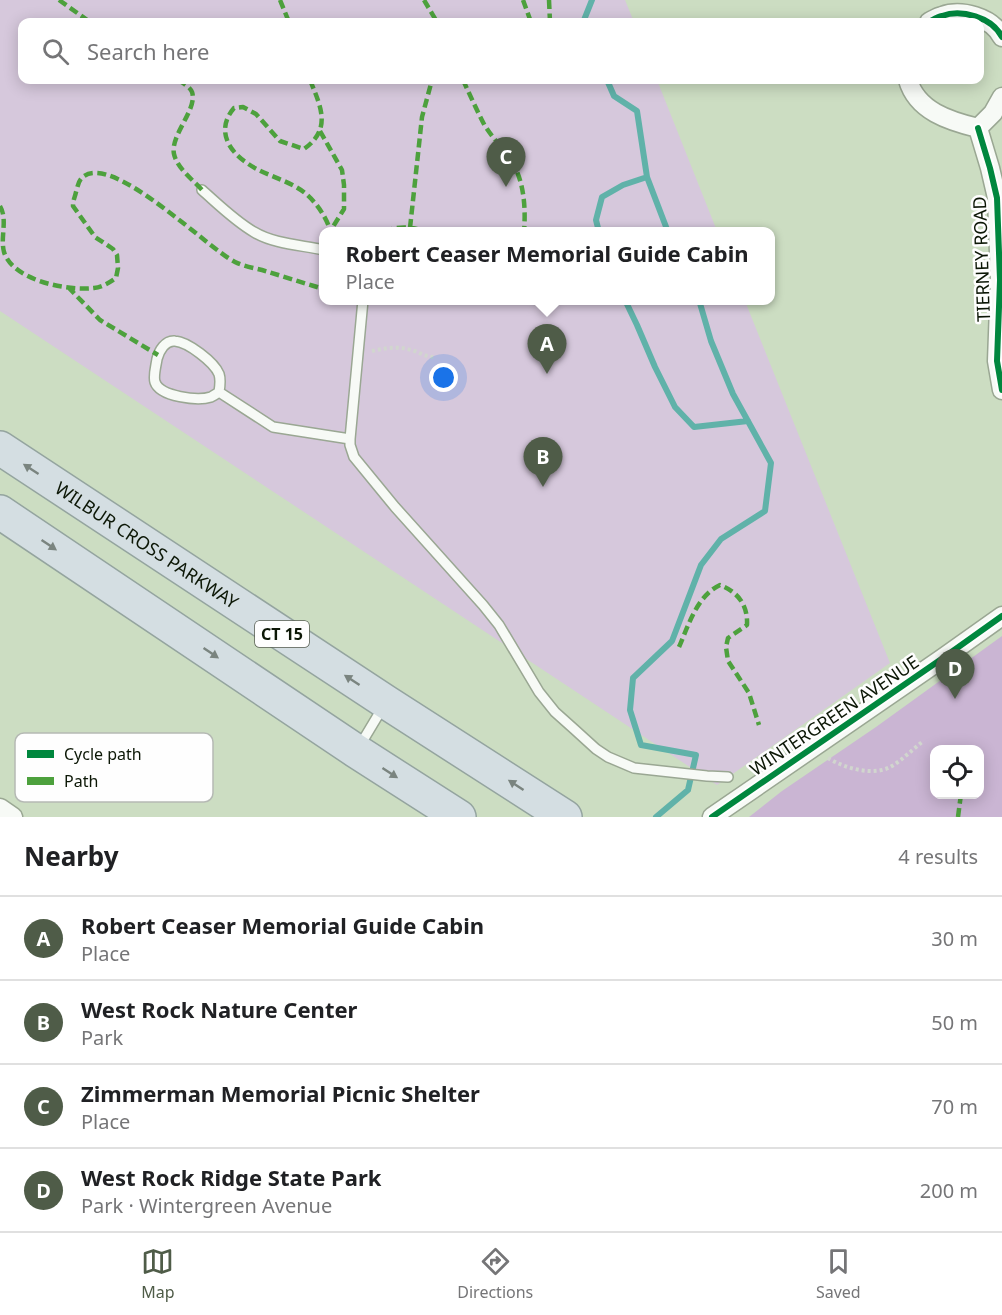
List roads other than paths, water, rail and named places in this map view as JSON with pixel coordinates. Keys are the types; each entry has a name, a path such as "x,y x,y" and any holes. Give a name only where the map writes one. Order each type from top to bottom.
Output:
{"highway":[{"name":"WILBUR CROSS PARKWAY","path":"0,448 565,817"},
{"path":"0,512 356,751 459,817"}],"street":[{"path":"937,18 943,15 965,13 978,18"},
{"path":"984,21 1000,32 1002,37"},
{"path":"909,84 925,106 942,117 978,129 993,113 1002,98"},
{"name":"TIERNEY ROAD","path":"978,129 997,198 1000,280 997,361 1002,390"},
{"name":"WINTERGREEN AVENUE","path":"712,817 1002,616"},
{"path":"0,808 14,817"}],"lane":[{"path":"202,190 255,233 276,241 319,249"},
{"path":"363,305 350,439 354,457 394,507 499,625 539,692 555,712 596,749 634,768 728,777"},
{"path":"174,341 183,343 205,357 219,374 219,392 212,397 191,398 178,396 159,388 155,381 155,369 158,355 164,346 174,341"},
{"path":"219,392 273,427 350,439"},
{"path":"356,751 386,702"}],"waterway":[{"path":"585,18 592,0"},
{"path":"609,84 614,96 637,111 647,177 666,227"},
{"path":"598,227 596,220 602,197 623,185 647,177"},
{"path":"627,305 675,407 694,427 748,421"},
{"path":"656,817 688,790 696,755 641,745 630,710 633,678 672,641 701,565 721,539 765,511 771,463 733,394 711,341 700,305"}],"place":[{"name":"Zimmerman Memorial Picnic Shelter","path":"506,187"},
{"name":"Robert Ceaser Memorial Guide Cabin","path":"547,374"},
{"name":"West Rock Nature Center","path":"543,487"},
{"name":"West Rock Ridge State Park","path":"955,699"}]}
